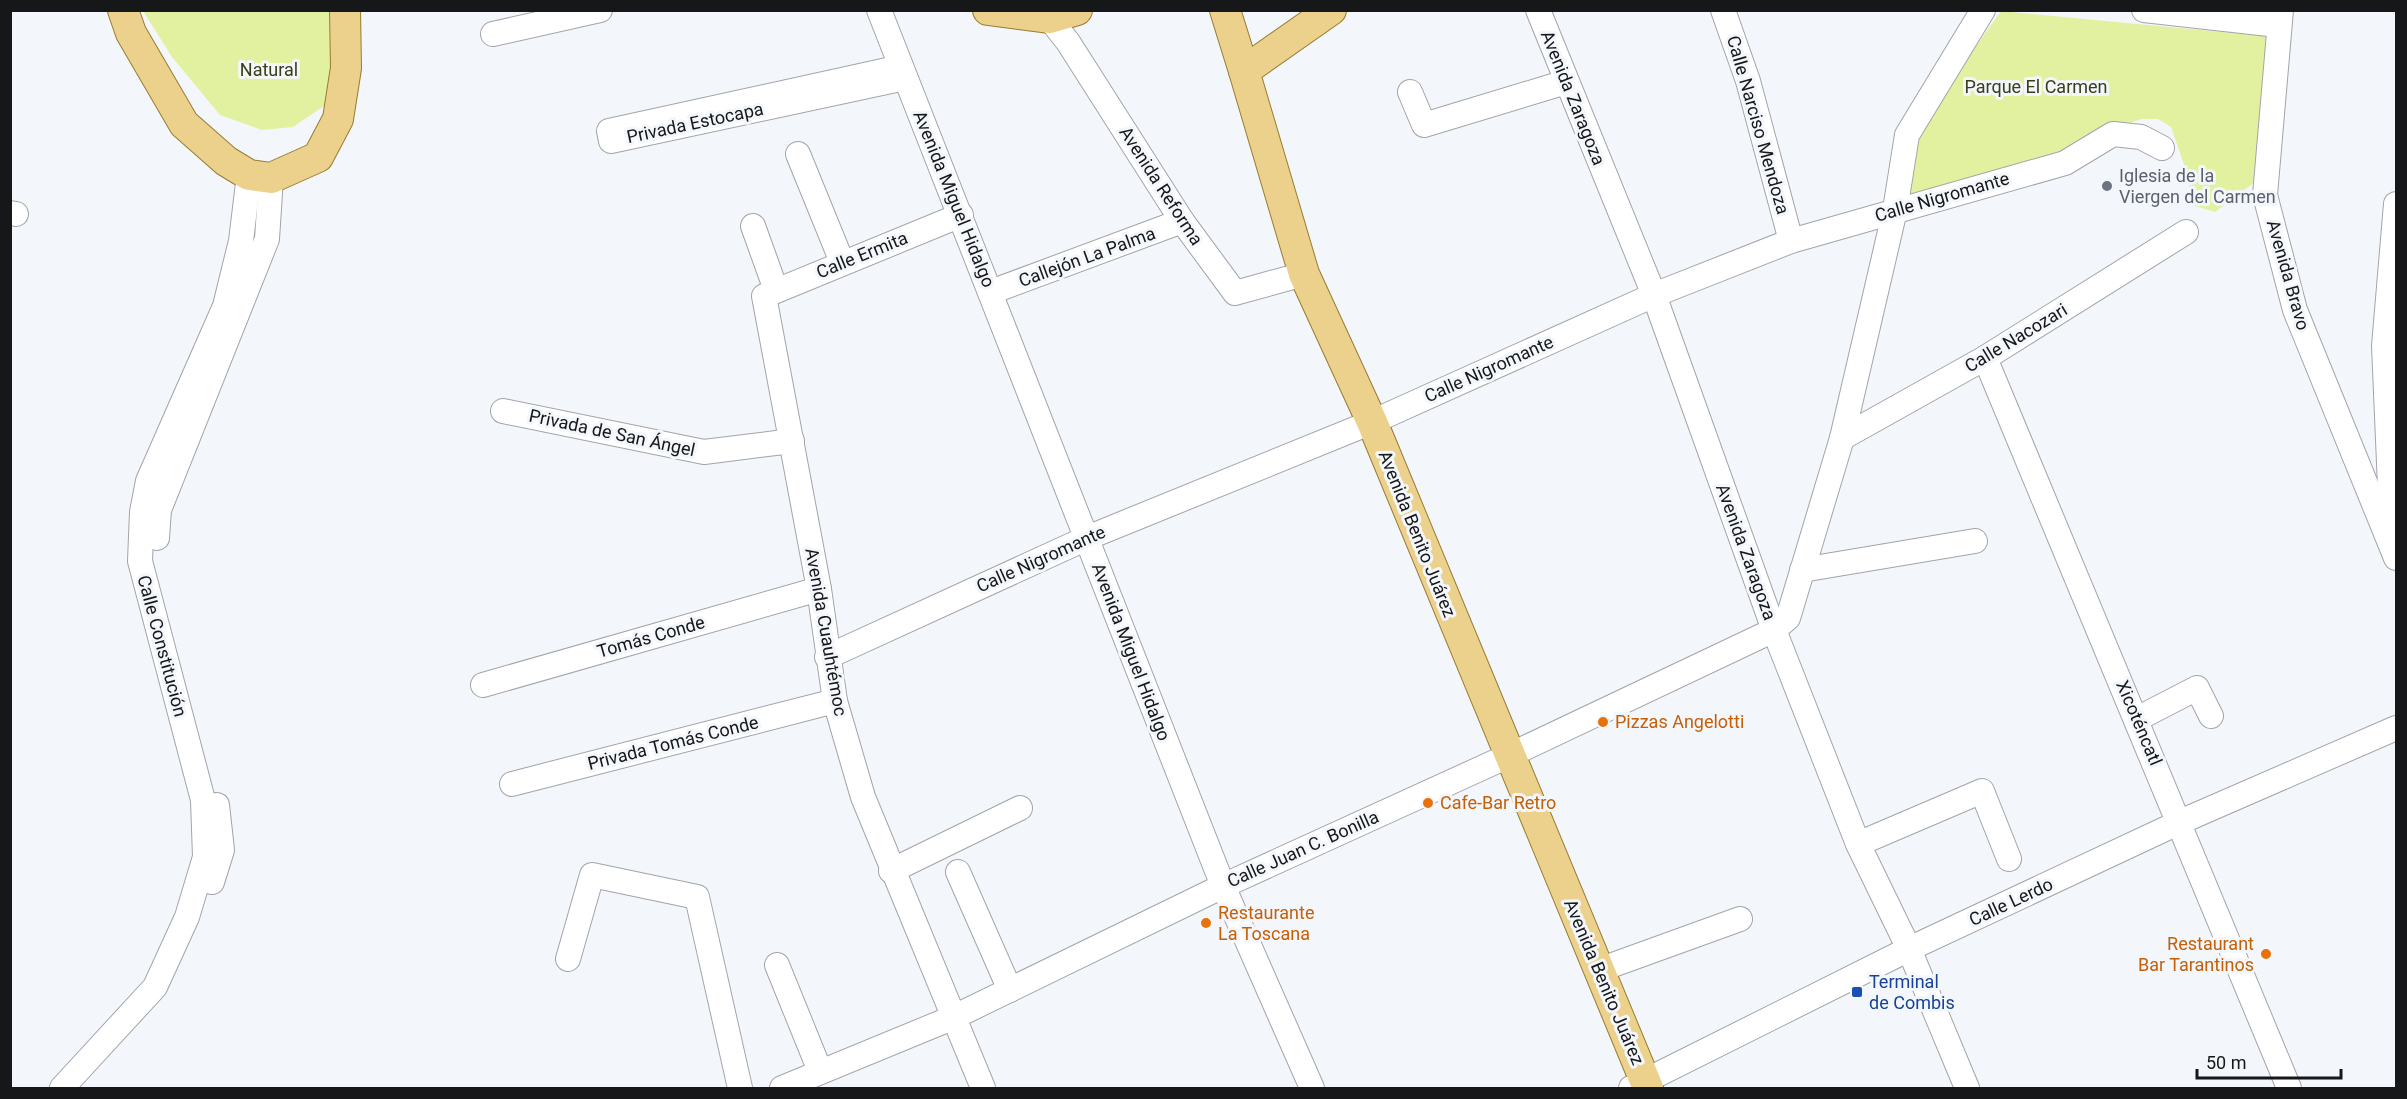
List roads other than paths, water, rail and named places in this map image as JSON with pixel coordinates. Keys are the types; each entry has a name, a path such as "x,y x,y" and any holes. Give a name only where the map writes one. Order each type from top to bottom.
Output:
{"main road":[{"path":"123,10 131,33 184,124 226,161 260,177 318,157 338,118 346,68 345,10"},
{"name":"Avenida Reforma","path":"988,10 1045,14"},
{"name":"Avenida Benito Juárez","path":"1225,10 1304,274 1372,422 1508,756 1599,970 1642,1086"},
{"path":"1244,70 1331,10"}],"street":[{"path":"493,34 600,10"},
{"name":"Avenida Miguel Hidalgo","path":"879,10 1223,885 1312,1089"},
{"name":"Avenida Zaragoza","path":"1538,10 1654,295 1781,624 1858,844 1909,949 1967,1089"},
{"name":"Calle Narciso Mendoza","path":"1723,10 1748,81 1791,241"},
{"path":"1781,624 1802,570 1842,438 1895,210 1907,135 1983,10"},
{"path":"2144,10 2279,18"},
{"name":"Avenida Reforma","path":"1045,14 1068,42 1182,221 1235,294 1304,274"},
{"name":"Avenida Bravo","path":"2279,18 2265,195 2295,310 2395,554"},
{"name":"Privada Estocapa","path":"903,73 611,141 609,131 903,73"},
{"path":"1410,92 1424,125 1566,82"},
{"name":"Calle Nigromante","path":"827,657 1087,538 1372,422 1654,295 1791,241 2065,163 2113,134 2141,137 2163,148"},
{"path":"798,154 842,262"},
{"name":"Calle Constitución","path":"62,1089 155,987 187,916 205,857 203,800 140,561 142,512 148,481 225,306 260,177"},
{"name":"Calle Constitución","path":"80,1089 170,983 200,920 222,850 216,793 154,576 159,510 267,239 260,177"},
{"path":"2395,554 2390,342 2397,204"},
{"name":"Calle Ermita","path":"770,293 961,215"},
{"name":"Callejón La Palma","path":"991,292 1182,221"},
{"name":"Avenida Cuauhtémoc","path":"753,226 770,293 792,441 819,589 835,701 862,797 983,1089"},
{"name":"Calle Nacozari","path":"1842,438 1985,358 2186,232"},
{"name":"Xicoténcatl","path":"1985,358 2180,822 2289,1089"},
{"name":"Privada de San Ángel","path":"503,411 704,452 792,441"},
{"path":"1802,570 1976,541"},
{"name":"Tomás Conde","path":"483,686 819,589"},
{"name":"Calle Juan C. Bonilla","path":"782,1089 820,1071 952,1018 1223,885 1508,756 1781,624"},
{"path":"2137,719 2198,688 2211,716"},
{"name":"Privada Tomás Conde","path":"512,784 835,701"},
{"name":"Calle Lerdo","path":"1642,1086 1909,949 2180,822 2397,728"},
{"path":"1858,844 1982,791 2009,859"},
{"path":"891,871 1020,808"},
{"path":"958,872 1010,990"},
{"path":"568,959 591,875 697,897 741,1089"},
{"path":"1599,970 1740,919"},
{"path":"777,965 820,1071"}],"place":[{"name":"Iglesia de la Viergen del Carmen","path":"2107,186"},
{"name":"Pizzas Angelotti","path":"1603,722"},
{"name":"Cafe-Bar Retro","path":"1428,803"},
{"name":"Restaurante La Toscana","path":"1206,923"},
{"name":"Restaurant Bar Tarantinos","path":"2266,954"},
{"name":"Terminal de Combis","path":"1857,992"}],"park label":[{"name":"Natural","path":"269,70"},
{"name":"Parque El Carmen","path":"2036,87"}]}
